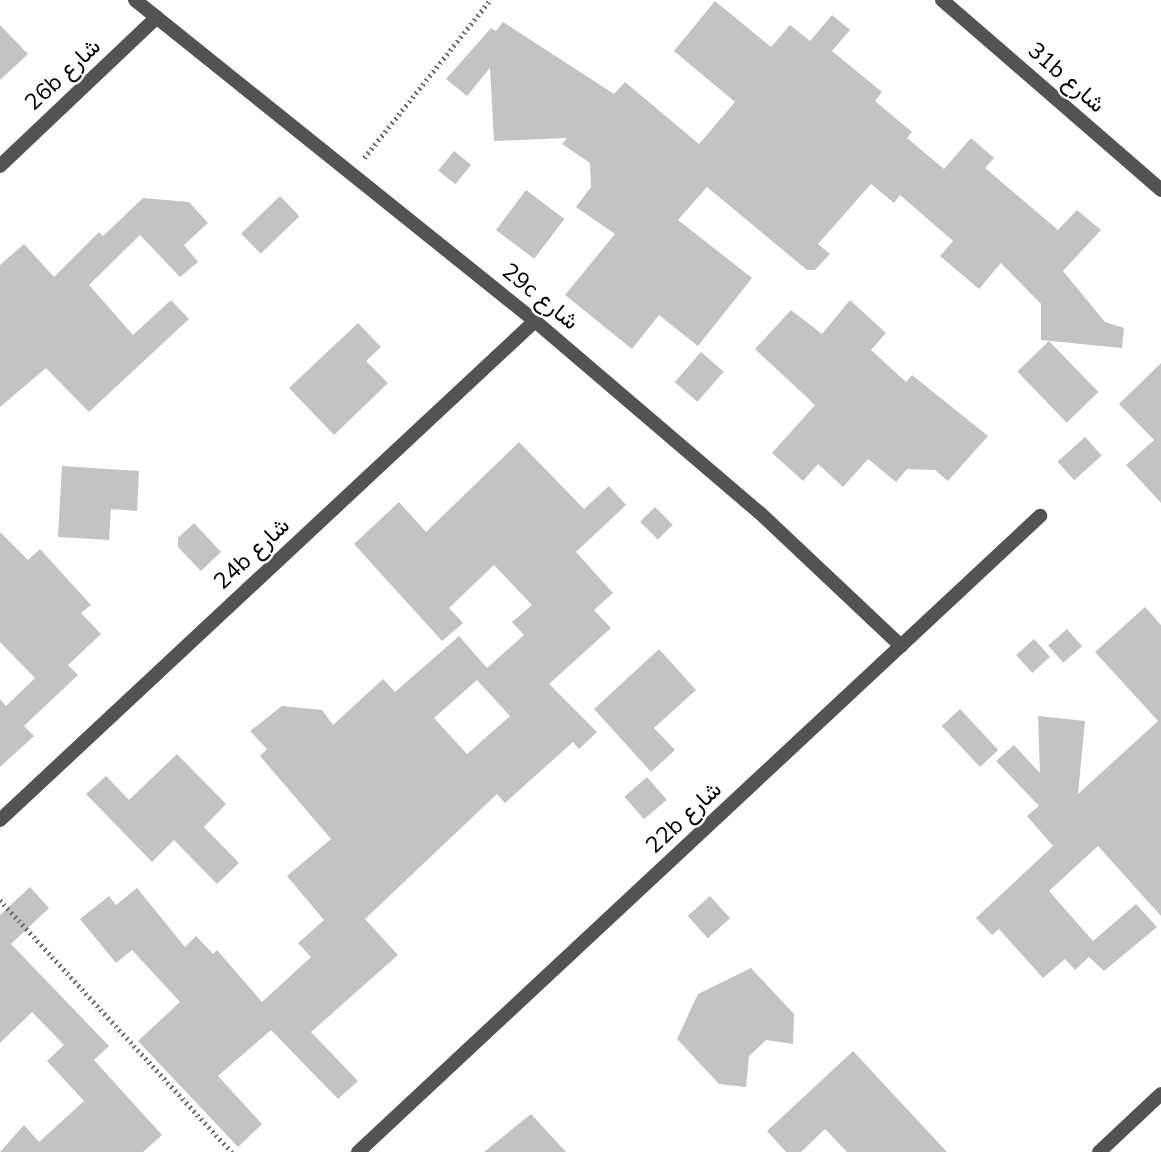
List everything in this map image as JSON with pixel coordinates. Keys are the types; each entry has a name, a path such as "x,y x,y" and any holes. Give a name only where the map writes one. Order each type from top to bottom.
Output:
{"street":[{"name":"29c شارع","path":"135,0 535,321 760,513 901,646"},
{"name":"31b شارع","path":"942,0 1161,190"},
{"name":"26b شارع","path":"0,166 157,18"},
{"name":"24b شارع","path":"0,820 535,321"},
{"name":"22b شارع","path":"358,1152 1040,516"},
{"path":"1099,1152 1161,1094"}],"path":[{"path":"352,174 490,0"},
{"path":"0,900 232,1152"}],"building":[{"path":"715,1 771,47 790,25 810,41 832,15 850,30 832,51 882,92 875,101 912,132 907,138 944,169 971,138 994,158 985,168 1058,230 1077,210 1101,230 1063,271 1105,322 1124,328 1122,348 1041,340 1041,304 1001,263 979,289 940,256 953,241 900,195 894,203 871,184 818,244 830,254 815,270 807,270 707,187 678,220 752,278 698,346 659,315 632,349 565,295 615,234 576,207 591,187 590,163 562,144 567,138 494,141 490,68 467,96 446,79 491,28 496,31 503,22 614,94 625,82 699,144 735,102 674,51"},
{"path":"0,25 28,54 0,80"},
{"path":"454,151 471,165 455,184 438,170"},
{"path":"526,190 564,219 534,259 496,230"},
{"path":"280,196 299,216 261,254 241,234"},
{"path":"143,198 189,202 208,223 184,245 198,262 180,277 140,235 89,285 133,335 171,300 189,319 89,412 46,368 0,407 0,265 24,244 54,277 99,232 103,236"},
{"path":"850,300 886,333 871,350 906,382 912,375 988,436 948,481 935,470 907,469 896,482 868,459 843,487 818,464 803,481 772,453 815,405 755,349 791,310 822,334"},
{"path":"358,323 381,347 366,361 388,383 334,435 289,388"},
{"path":"1049,341 1098,392 1067,423 1017,372"},
{"path":"701,352 724,372 697,402 675,382"},
{"path":"1161,363 1161,503 1126,465 1154,440 1119,404"},
{"path":"1085,437 1102,456 1074,480 1058,462"},
{"path":"519,442 584,509 609,486 626,505 576,552 613,593 594,610 611,628 549,684 597,732 579,749 573,742 505,803 497,794 365,919 398,955 311,1032 358,1081 338,1099 271,1030 218,1076 262,1124 238,1147 138,1041 180,1002 132,950 116,963 80,919 109,896 116,905 137,888 185,947 196,936 213,954 217,950 262,1002 311,957 298,943 324,920 287,876 331,839 260,756 267,749 250,731 282,706 322,710 333,725 383,679 395,692 459,636 487,668 524,635 512,622 532,605 494,565 449,608 463,623 442,641 354,544 399,502 426,532","holes":["477,680 510,716 467,754 434,718"]},
{"path":"62,466 139,471 137,511 111,509 109,540 58,537"},
{"path":"655,507 673,525 658,540 640,522"},
{"path":"194,523 221,552 201,571 178,547 178,538"},
{"path":"0,532 28,560 40,549 91,605 81,613 101,634 68,665 78,675 24,726 34,736 0,767 0,699 6,706 35,678 0,642"},
{"path":"1145,607 1161,625 1161,916 1098,846 1049,891 1093,941 1136,904 1157,927 1104,971 1089,957 1075,970 1065,959 1043,978 999,929 992,935 976,918 1053,846 1027,816 1039,806 996,761 1014,745 1040,773 1038,716 1085,721 1078,794 1158,721 1095,652"},
{"path":"1067,629 1082,646 1063,663 1048,645"},
{"path":"1034,639 1050,657 1032,673 1016,655"},
{"path":"659,649 696,690 654,728 675,750 651,772 594,709"},
{"path":"960,709 998,750 980,767 942,726"},
{"path":"177,754 226,804 204,827 239,863 217,884 174,840 152,862 86,794 106,776 129,800"},
{"path":"647,777 667,800 644,819 624,797"},
{"path":"30,887 49,908 11,944 109,1046 94,1060 162,1135 143,1152 0,1152 24,1125 39,1142 84,1101 47,1061 64,1045 32,1012 0,1043 0,915"},
{"path":"710,896 730,918 708,938 688,916"},
{"path":"751,968 794,1014 793,1044 766,1040 749,1056 746,1087 719,1084 677,1039 698,994"},
{"path":"853,1051 947,1152 847,1152 825,1129 801,1152 786,1152 767,1131"},
{"path":"531,1114 566,1152 484,1152"}]}
